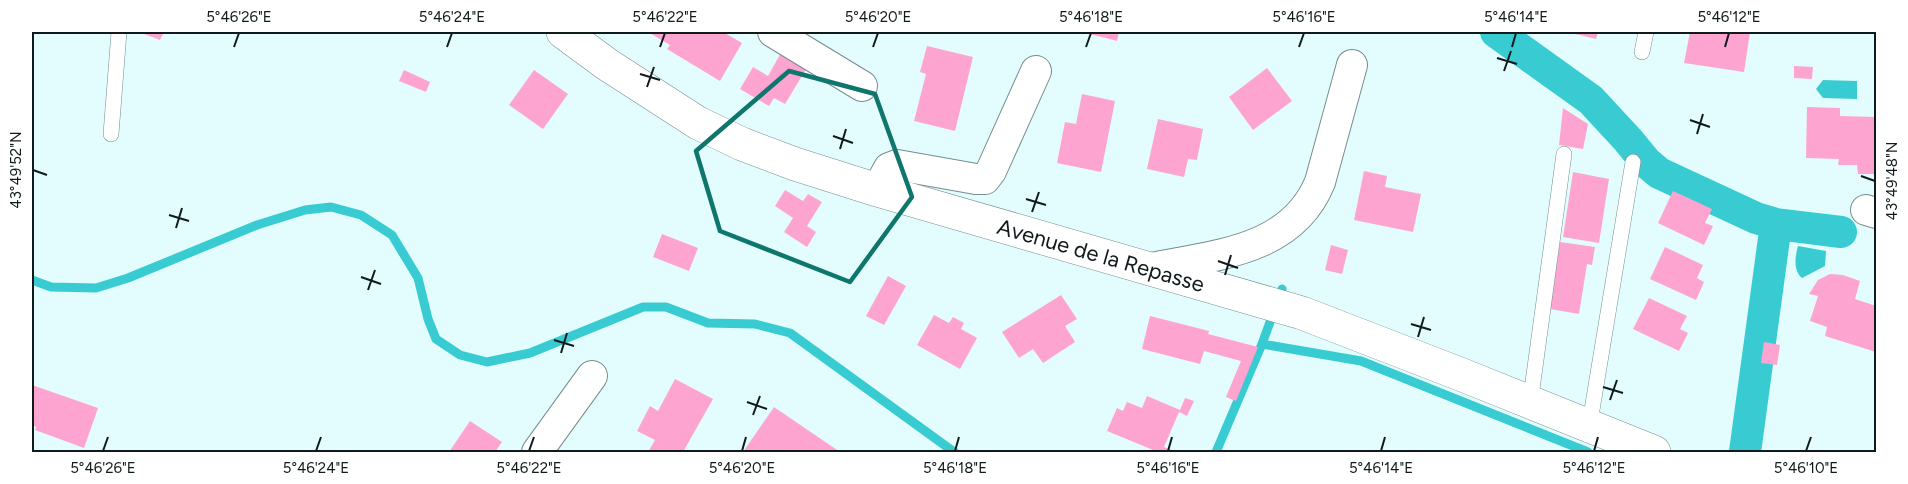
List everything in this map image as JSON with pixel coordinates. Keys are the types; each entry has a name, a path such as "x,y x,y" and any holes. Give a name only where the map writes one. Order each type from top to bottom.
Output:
{"street":[{"name":"Avenue de la Repasse","path":"563,32 608,66 718,134 795,164 877,190 1302,313 1654,453"},
{"path":"773,32 862,86"},
{"path":"1151,268 1210,256 1266,240 1282,231 1303,212 1311,203 1320,182 1352,65"},
{"path":"877,190 889,168 897,165 976,179 985,178 991,171 1036,71"},
{"path":"537,453 592,376"}],"lane":[{"path":"111,134 119,32"},
{"path":"1642,52 1646,32"},
{"path":"1530,404 1564,154"},
{"path":"1589,428 1633,162"}],"highlighted area":[{"path":"789,71 875,94 912,197 850,282 720,231 696,151"}],"water":[{"path":"1823,80 1857,81 1857,99 1823,98 1816,89"},
{"path":"1798,246 1826,251 1825,266 1802,278 1796,267"}],"building":[{"path":"139,32 164,32 160,40"},
{"path":"648,32 723,32 742,43 720,81 667,49 670,45"},
{"path":"1082,32 1119,32 1117,41"},
{"path":"1567,32 1598,32 1596,39"},
{"path":"1690,32 1750,32 1744,72 1684,63"},
{"path":"927,46 973,57 955,131 914,121 926,74 920,72"},
{"path":"782,51 808,66 785,104 774,98 769,106 740,89 753,67 768,76"},
{"path":"1794,66 1813,67 1812,79 1794,78"},
{"path":"1267,68 1292,101 1253,130 1229,97"},
{"path":"404,70 430,82 426,92 399,81"},
{"path":"534,70 568,94 543,129 509,105"},
{"path":"1082,94 1115,101 1101,172 1057,163 1065,122 1076,124"},
{"path":"1807,107 1840,108 1840,116 1876,117 1876,174 1858,174 1857,165 1838,165 1839,159 1806,158"},
{"path":"1563,108 1588,124 1583,149 1559,145"},
{"path":"1158,119 1203,129 1197,160 1188,159 1184,177 1147,169"},
{"path":"1364,171 1387,176 1385,187 1421,194 1413,232 1354,220"},
{"path":"1573,172 1609,179 1599,243 1563,237"},
{"path":"785,190 803,201 808,194 822,202 807,226 816,232 807,247 784,232 793,218 775,206"},
{"path":"1673,191 1712,209 1705,223 1713,226 1704,245 1658,223"},
{"path":"662,234 698,248 689,271 653,257"},
{"path":"1560,242 1595,247 1592,265 1587,264 1579,314 1550,309"},
{"path":"1331,245 1348,250 1342,274 1325,270"},
{"path":"1665,247 1703,265 1697,278 1704,282 1696,300 1650,279"},
{"path":"1830,274 1843,275 1860,281 1855,299 1876,306 1876,352 1825,336 1827,327 1810,321 1818,296 1809,294 1818,280"},
{"path":"888,276 906,286 884,325 866,316"},
{"path":"1061,295 1077,319 1065,326 1075,342 1043,363 1033,349 1019,358 1002,332"},
{"path":"1649,298 1687,316 1680,329 1688,333 1679,351 1633,329"},
{"path":"934,315 949,323 953,317 964,323 961,329 977,338 960,369 917,345"},
{"path":"1150,316 1209,331 1208,334 1258,347 1236,401 1226,397 1241,361 1204,351 1200,364 1142,349"},
{"path":"1764,342 1780,345 1777,365 1761,363"},
{"path":"675,379 713,399 683,452 648,452 655,440 637,431 650,406 658,411"},
{"path":"32,385 98,408 84,448 35,430 36,427 32,425"},
{"path":"1147,396 1180,410 1185,398 1194,401 1187,416 1179,412 1164,447 1172,450 1171,452 1158,452 1107,431 1117,408 1123,411 1127,402 1142,408"},
{"path":"774,407 840,452 743,452"},
{"path":"470,421 502,442 495,452 449,452"}],"waterway":[{"path":"1496,32 1591,100 1646,162 1659,173 1756,218 1776,224 1745,452"},
{"path":"32,280 51,287 96,288 128,278 257,225 305,210 331,207 361,215 392,235 418,278 428,319 436,339 460,355 487,362 530,353 643,307 666,307 708,323 755,324 790,333 954,452"},
{"path":"1776,224 1841,232"},
{"path":"1216,452 1262,344 1282,289"},
{"path":"1262,344 1361,361 1588,452"}]}
